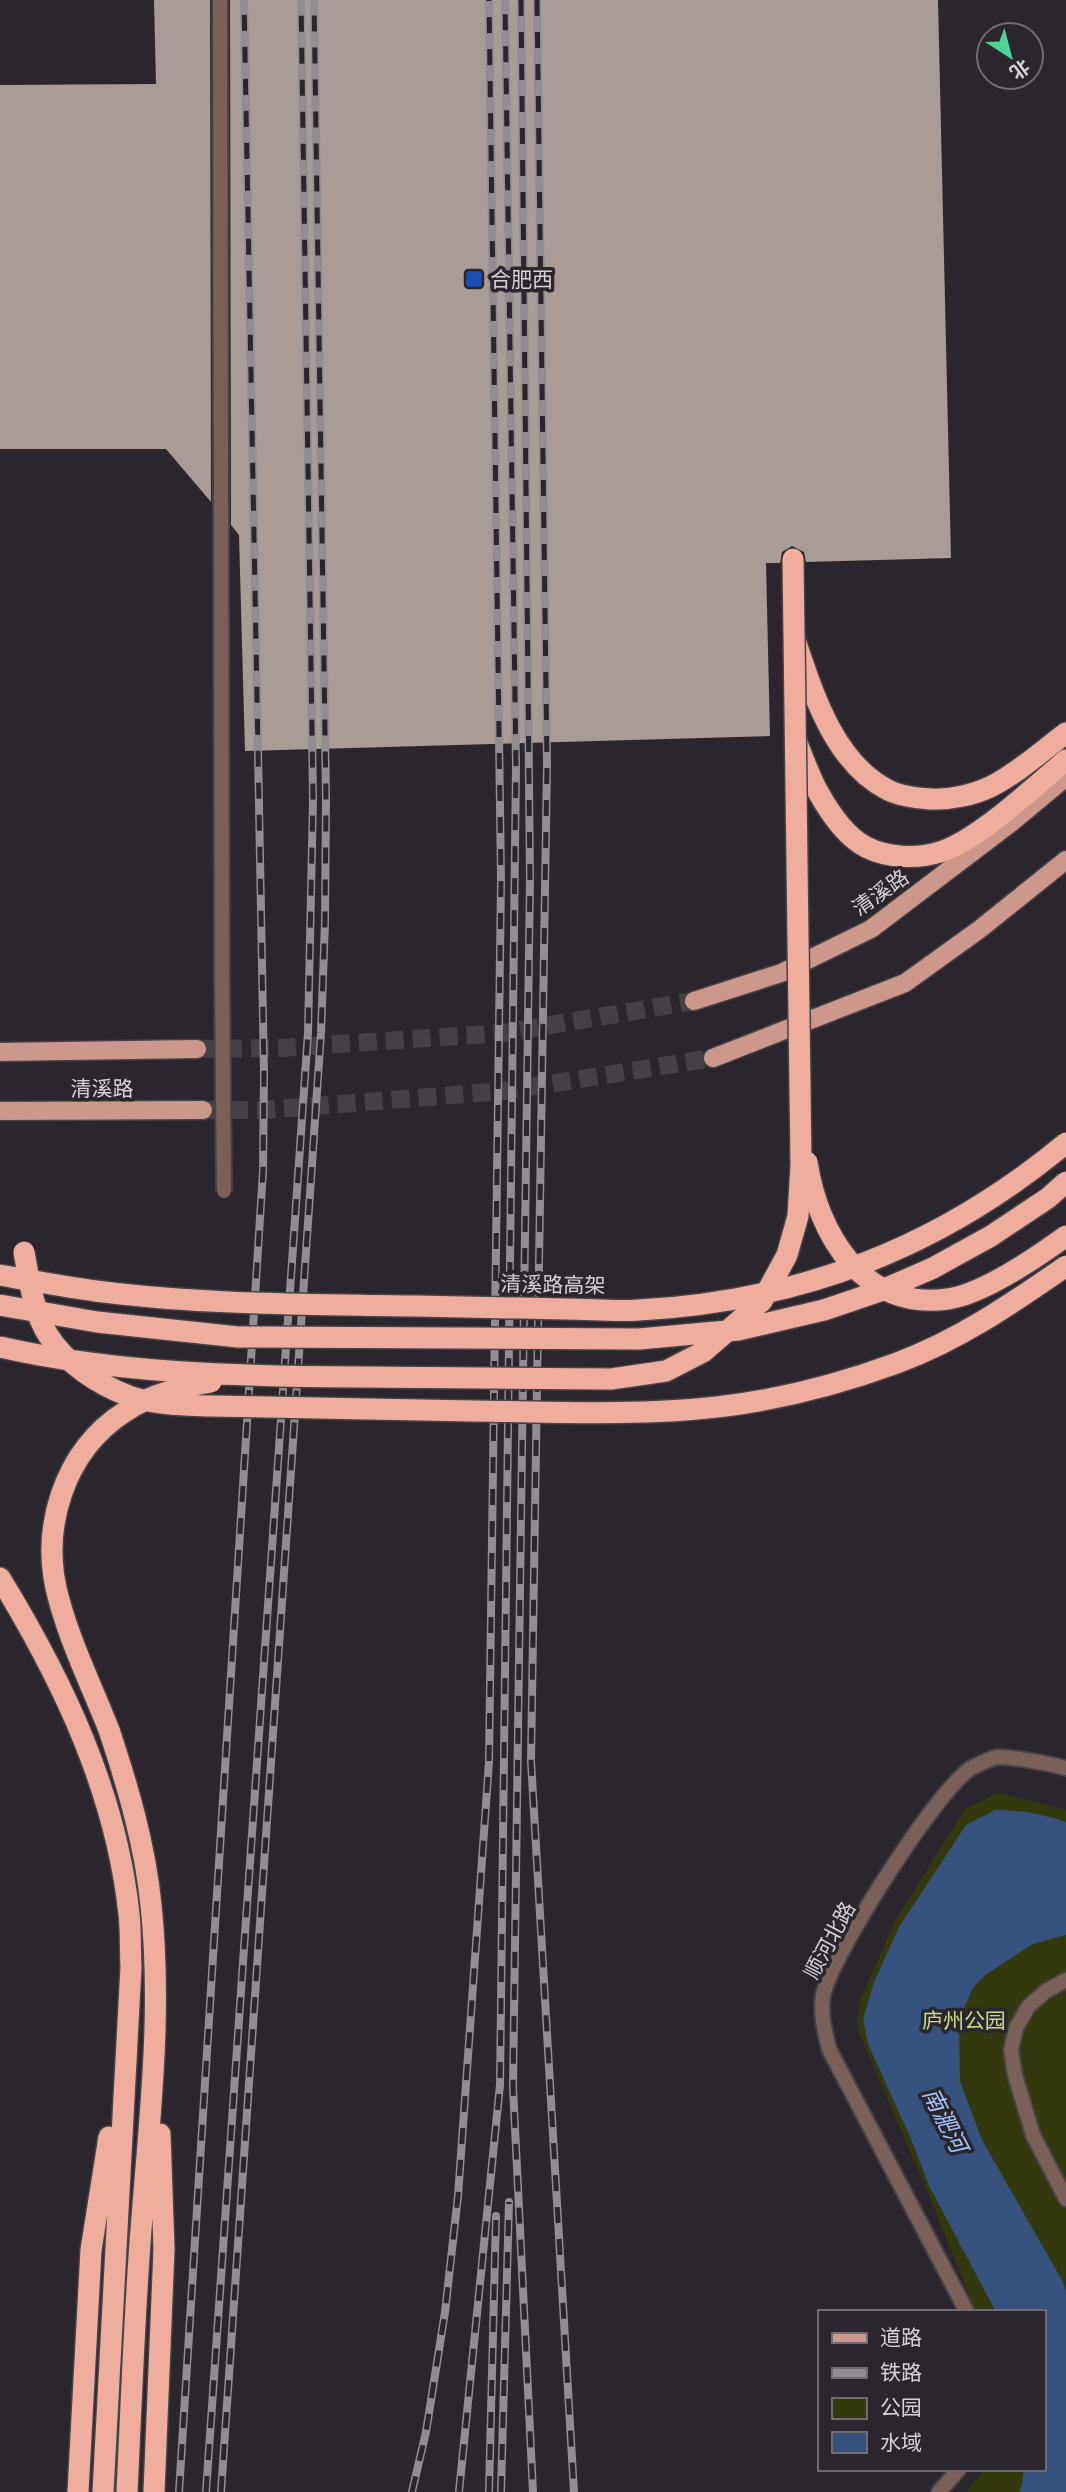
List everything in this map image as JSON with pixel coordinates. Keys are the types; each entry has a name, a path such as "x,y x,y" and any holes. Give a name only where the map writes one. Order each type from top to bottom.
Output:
{"highway":[{"path":"0,1347 50,1358 123,1368 240,1376 611,1379 666,1371 703,1352 762,1301 787,1255 797,1216 800,1165 793,559 794,635 800,1110 810,1178 828,1232 843,1256 864,1277 886,1291 916,1300 949,1299 982,1288 1066,1236"},
{"path":"794,635 810,685 839,742 868,777 889,791 912,797 938,799 965,795 990,787 1015,773 1066,733"},
{"path":"795,739 817,791 844,828 866,847 890,855 918,857 941,852 969,838 1066,760"},
{"name":"清溪路高架","path":"0,1275 104,1292 238,1303 637,1310 728,1301 813,1281 922,1240 996,1196 1066,1143"},
{"path":"0,1305 97,1322 238,1337 639,1339 738,1330 824,1310 880,1291 933,1268 991,1236 1048,1198 1066,1182"},
{"path":"24,1252 32,1297 47,1334 69,1361 99,1381 129,1396 168,1404 210,1406 594,1413 717,1407 848,1379 899,1362 950,1339 1004,1310 1066,1266"},
{"path":"154,2492 164,2249 151,1903 131,1797 109,1730 58,1599 51,1540 57,1507 67,1478 80,1455 98,1433 125,1411 154,1396 240,1376"},
{"path":"0,1578 48,1660 87,1745 107,1805 129,1913 131,1967 103,2492"},
{"path":"127,2492 140,2248 156,2034"},
{"path":"78,2492 91,2250 126,2038"}],"main road":[{"name":"清溪路","path":"694,1001 781,973 871,929 1012,822 1066,777"},
{"path":"713,1058 905,984 980,929 1066,860"},
{"name":"清溪路","path":"0,1052 197,1049"},
{"name":"清溪路","path":"0,1111 203,1110"}],"street":[{"path":"220,0 224,1191"},
{"name":"顺河北路","path":"966,2310 829,2049 823,1996 837,1960 913,1835 970,1768 996,1757 1066,1768"},
{"path":"1066,1980 1046,1991 1028,2007 1016,2028 1011,2050 1015,2075 1033,2135 1066,2199"},
{"path":"939,2492 956,2471"}],"green space":[{"name":"庐州公园","path":"998,1793 1066,1810 1066,2492 966,2492 983,2471 1045,2471 1045,2310 975,2310 857,2028 860,2001 895,1921 965,1809"}],"water":[{"name":"庐州公园","path":"995,1810 1031,1813 1066,1822 1066,1935 1033,1944 985,1975 973,1988 959,2019 960,2081 982,2140 1063,2282 1066,2292 1066,2492 1019,2492 1024,2471 1045,2471 1045,2310 995,2310 929,2186 868,2044 863,2019 874,1982 899,1927 966,1825"}],"building":[{"path":"154,0 210,0 211,502 166,449 0,449 0,85 156,84"},
{"path":"230,0 938,0 951,558 806,562 804,552 792,546 782,552 780,563 766,563 770,736 245,751 239,535 231,525"}],"tunnel":[{"path":"197,1049 281,1048 503,1033 694,1001"},
{"path":"203,1110 264,1110 504,1091 713,1058"}],"railway":[{"path":"179,2492 263,1171 264,1073 244,0"},
{"path":"206,2492 308,1033 313,799 301,0"},
{"path":"221,2492 321,1033 326,799 314,0"},
{"path":"412,2492 426,2432 445,2312 458,2196 489,1762 501,881 489,0"},
{"path":"459,2492 500,2085 516,767 505,0"},
{"path":"521,0 530,880 513,2087 533,2492"},
{"path":"537,0 547,765 531,1761 574,2492"},
{"path":"501,2492 509,2202"},
{"path":"489,2492 496,2216"}],"place":[{"name":"合肥西","path":"474,279"}],"water label":[{"name":"南淝河","path":"945,2120"}]}
